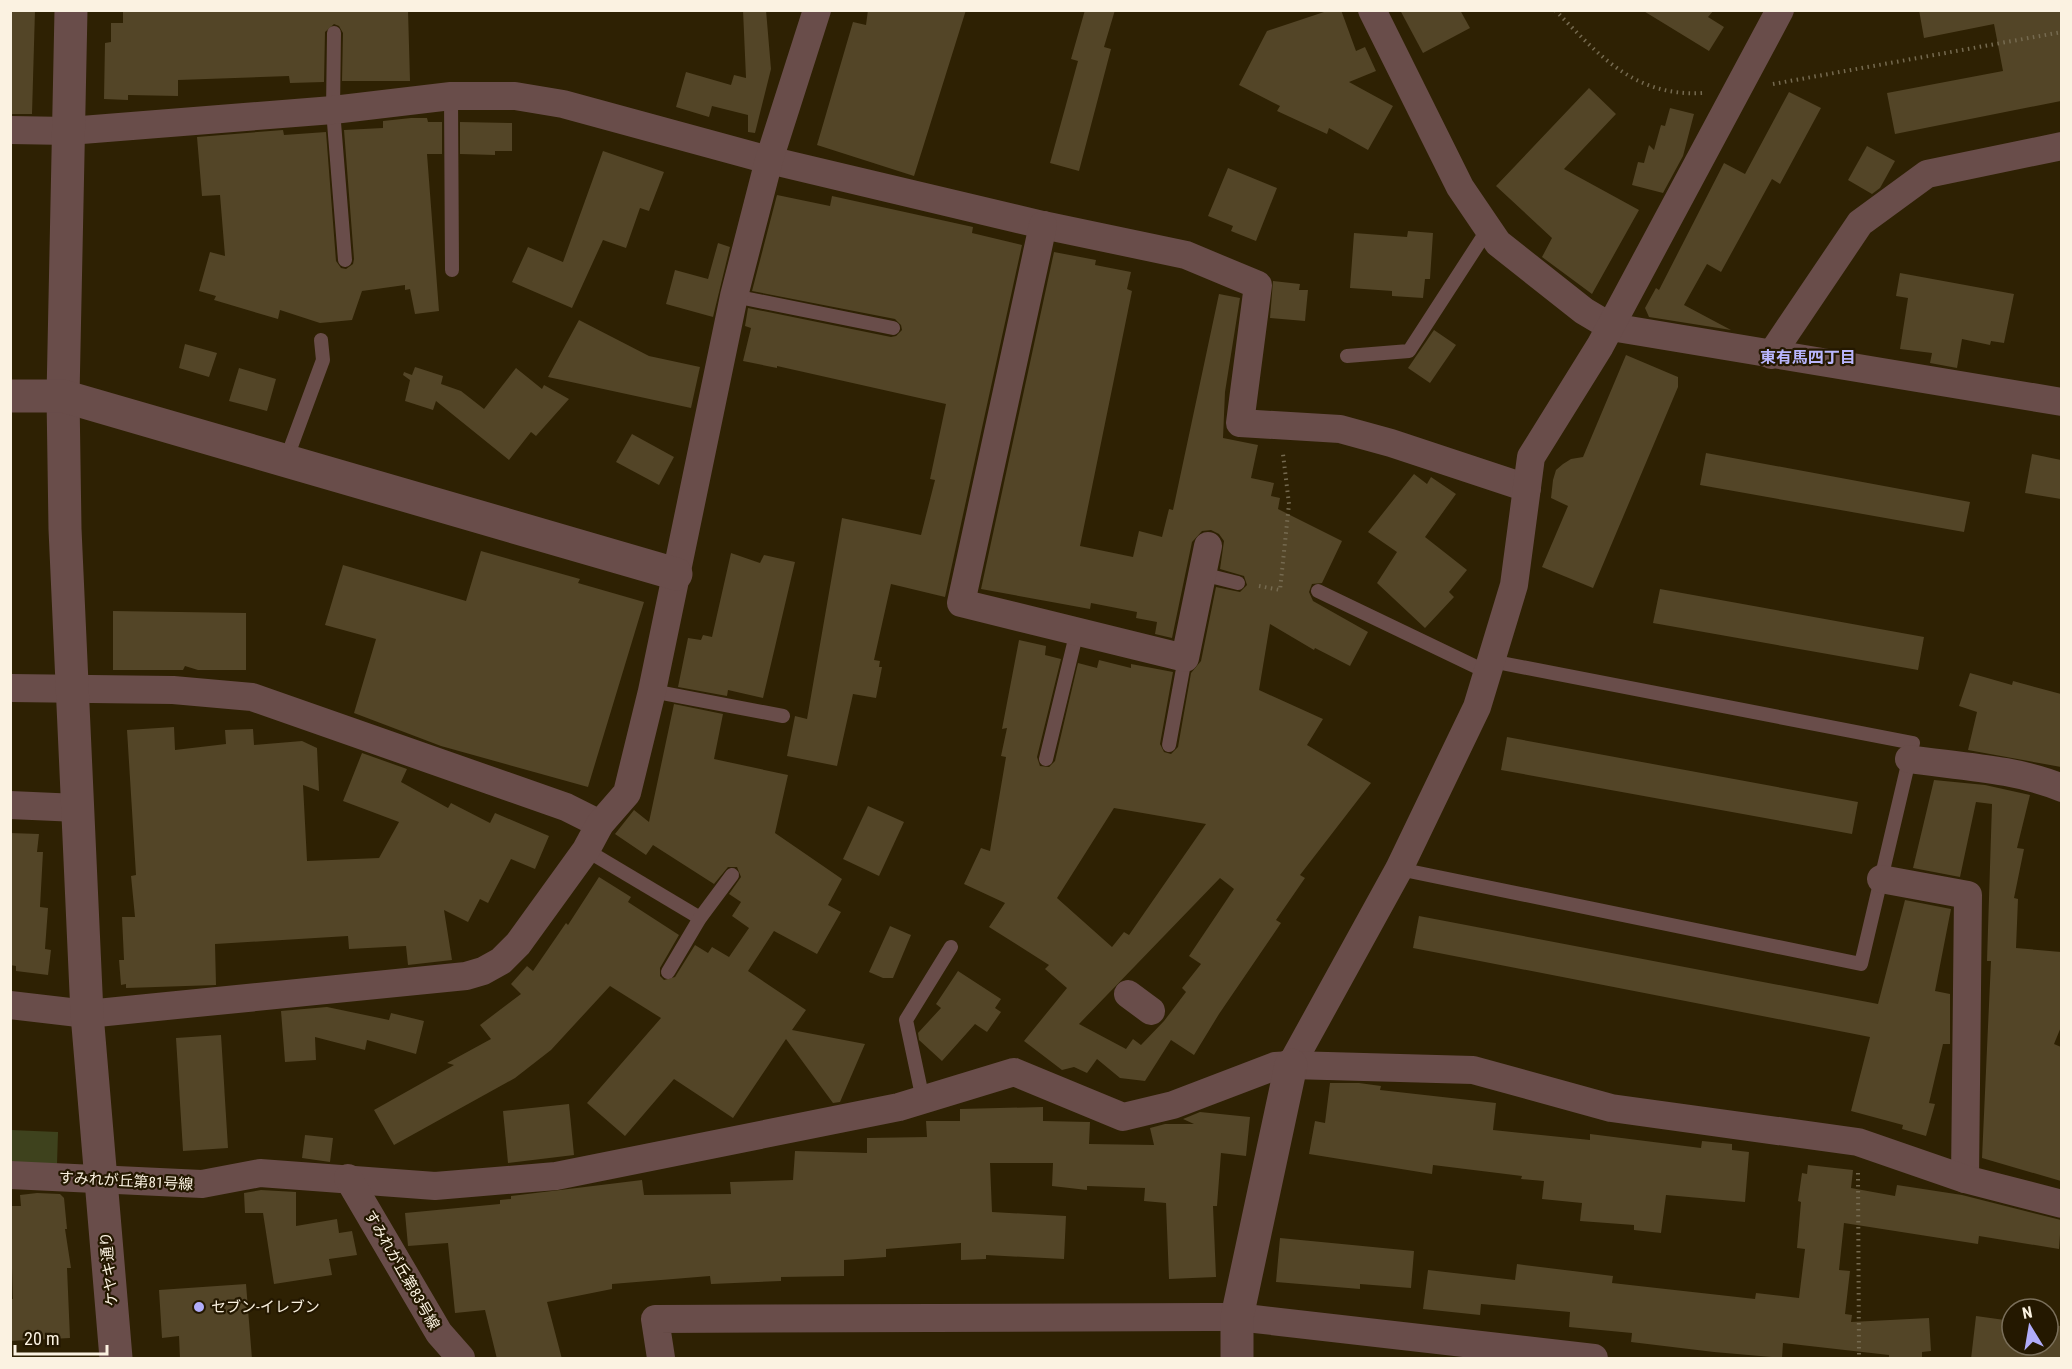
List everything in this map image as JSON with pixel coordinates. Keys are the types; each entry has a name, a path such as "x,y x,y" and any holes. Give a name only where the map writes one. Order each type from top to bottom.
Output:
{"street":[{"name":"ケヤキ通り","path":"71,10 63,396 71,690 87,1014 116,1359"},
{"path":"10,1005 87,1014 466,976 483,971 501,961 518,944 586,850 600,824 627,793 652,691 734,296 770,160 817,10"},
{"path":"1372,10 1460,187 1498,243 1584,311 1611,327 2061,402"},
{"path":"1237,1359 1237,1317 1291,1065 1399,869 1477,707 1514,585 1532,457 1611,327 1780,10"},
{"path":"10,130 69,131 333,110 451,96 515,96 563,104 770,160 1043,225 1186,255 1258,285 1240,423 1340,429 1391,443 1527,488"},
{"path":"1771,355 1860,223 1908,188 1928,174 2061,146"},
{"path":"1043,225 961,603 1185,658 1208,546"},
{"path":"10,396 63,396 676,574"},
{"path":"10,688 174,690 252,697 566,807 600,824"},
{"path":"1909,759 1992,771 2049,782 2061,788"},
{"path":"10,805 78,808"},
{"path":"1881,879 1968,895 1965,1179"},
{"path":"1128,994 1151,1011"},
{"name":"すみれが丘第81号線","path":"10,1176 202,1184 260,1173 435,1186 556,1176 899,1107 1014,1072 1123,1117 1173,1106 1275,1066 1291,1065 1473,1070 1611,1108 1858,1142 1965,1179 2061,1204"},
{"name":"すみれが丘第83号線","path":"348,1178 439,1333 461,1359"},
{"path":"661,1359 655,1319 1237,1317 1594,1359"}],"lane":[{"path":"334,33 333,110 345,260"},
{"path":"451,96 452,270"},
{"path":"1347,356 1409,351 1488,229"},
{"path":"734,296 893,328"},
{"path":"286,461 323,360 321,340"},
{"path":"1202,574 1239,583"},
{"path":"1318,591 1490,667 1913,743 1861,964 1399,869"},
{"path":"1046,759 1077,631"},
{"path":"1169,745 1185,658"},
{"path":"652,691 783,716"},
{"path":"586,850 700,918"},
{"path":"668,972 700,918 732,876"},
{"path":"923,1100 906,1020 951,947"}],"path":[{"path":"1555,10 1606,62 1646,86 1682,94 1738,90 2061,32"},
{"path":"1239,583 1280,590 1289,504 1280,426"},
{"path":"1858,1142 1859,1359"}],"green space":[{"path":"11,1130 58,1132 57,1164 11,1162"}],"building":[{"path":"10,10 35,10 32,114 10,114"},
{"path":"123,10 408,10 410,81 342,81 343,33 339,26 334,24 325,32 324,82 290,83 289,76 178,80 178,96 128,95 128,100 104,99 105,43 111,42 111,23 123,23"},
{"path":"743,10 766,10 771,69 755,133 748,132 748,115 712,106 709,117 676,107 686,72 731,85 734,75 746,78"},
{"path":"868,10 966,10 914,176 817,145 853,22 866,25"},
{"path":"1085,10 1115,10 1104,47 1111,49 1079,171 1050,163 1078,61 1071,59"},
{"path":"1330,10 1341,10 1356,51 1365,47 1376,71 1349,82 1393,106 1368,150 1329,128 1327,134 1277,111 1280,106 1239,85 1267,31"},
{"path":"1400,10 1460,10 1470,28 1423,53"},
{"path":"1642,10 1714,10 1708,17 1724,27 1709,51"},
{"path":"1919,10 2061,10 2061,101 1895,134 1887,93 2003,71 1994,24 1924,38"},
{"path":"1589,88 1616,114 1564,169 1639,210 1592,294 1542,257 1552,238 1496,186"},
{"path":"1789,92 1821,108 1780,184 1772,179 1721,272 1707,264 1684,305 1731,330 1649,317 1645,308 1656,288 1659,290 1724,163 1745,174"},
{"path":"1670,108 1694,114 1683,156 1663,193 1632,185 1638,162 1644,163 1649,145 1654,150 1661,125 1665,126"},
{"path":"427,118 428,122 442,122 442,154 427,154 439,311 415,314 410,289 405,290 405,285 362,291 352,320 320,323 280,310 278,319 214,300 216,296 199,291 210,252 225,256 220,195 202,196 197,137 283,130 284,135 326,132 336,261 341,268 346,269 353,264 354,259 344,130 383,128 383,121"},
{"path":"460,122 512,123 512,151 495,151 495,155 460,154"},
{"path":"1867,146 1895,161 1880,188 1872,194 1848,180"},
{"path":"603,151 664,172 649,211 640,208 626,248 603,240 572,308 512,282 528,247 563,262"},
{"path":"1228,168 1277,188 1256,241 1231,231 1233,226 1208,216"},
{"path":"777,195 830,206 832,196 973,227 972,233 1022,245 945,597 891,584 874,660 880,661 879,667 882,667 876,698 853,694 837,766 787,756 795,716 807,719 842,518 921,535 935,480 930,479 946,404 777,366 777,368 743,361 751,328 745,326 748,308 891,337 896,336 902,330 901,325 895,319 752,291"},
{"path":"1408,231 1433,233 1430,279 1425,279 1423,298 1392,296 1392,291 1350,288 1354,233 1407,237"},
{"path":"718,243 730,247 713,317 666,304 675,270 708,279"},
{"path":"1054,252 1096,260 1095,265 1131,272 1127,289 1132,291 1080,546 1133,557 1139,531 1162,537 1169,509 1173,510 1219,294 1240,298 1225,392 1223,438 1258,445 1251,478 1274,483 1271,496 1280,498 1278,509 1342,541 1322,583 1312,584 1309,592 1313,601 1368,632 1350,666 1315,648 1314,650 1270,624 1259,690 1323,719 1307,745 1371,783 1300,875 1305,878 1276,920 1281,923 1194,1055 1171,1040 1145,1081 1120,1078 1097,1059 1087,1073 1074,1067 1062,1070 1024,1041 1067,988 1045,969 1049,965 989,927 1005,903 964,884 981,848 990,851 1006,757 1001,756 1007,728 1002,729 1019,640 1046,646 1045,655 1061,659 1037,757 1040,766 1049,767 1055,761 1078,663 1097,668 1099,660 1131,668 1131,664 1173,672 1160,744 1164,752 1171,754 1178,747 1191,673 1201,661 1216,587 1240,592 1247,585 1244,576 1220,569 1224,541 1219,534 1211,530 1202,531 1192,542 1172,638 1155,634 1157,622 1136,618 1137,612 1091,603 1090,609 981,589","holes":["1114,808 1206,824 1129,935 1124,932 1112,947 1057,898","1220,878 1234,889 1189,956 1201,964 1182,988 1186,992 1164,1021 1141,1045 1133,1039 1126,1049 1079,1024"]},
{"path":"1900,273 2014,294 2004,343 1991,341 1990,345 1962,339 1957,368 1930,363 1932,353 1900,349 1908,298 1896,296"},
{"path":"1273,281 1300,284 1299,290 1308,290 1305,321 1270,318"},
{"path":"579,320 649,356 700,367 691,408 548,377"},
{"path":"1434,330 1456,345 1430,383 1408,368"},
{"path":"185,344 217,353 209,377 179,368"},
{"path":"1626,355 1678,377 1678,387 1593,588 1542,567 1568,506 1551,498 1553,480 1556,470 1563,464 1571,459 1583,457"},
{"path":"415,367 443,376 441,384 461,391 484,409 516,368 542,389 544,385 569,399 536,436 531,432 509,460 436,401 433,410 405,401 410,380 403,375 404,372 412,375"},
{"path":"239,368 276,379 267,411 229,401"},
{"path":"632,434 674,457 659,485 616,462"},
{"path":"1706,453 1970,502 1964,532 1700,485"},
{"path":"2032,454 2061,460 2061,499 2025,493"},
{"path":"1414,474 1427,484 1431,477 1456,494 1425,537 1467,570 1449,592 1454,597 1425,628 1377,583 1397,552 1368,532"},
{"path":"481,551 580,579 578,583 644,602 588,787 441,746 354,713 376,639 325,625 343,565 466,601"},
{"path":"731,553 760,563 764,555 795,562 763,698 728,690 727,696 678,687 688,638 701,640 703,635 712,637"},
{"path":"1660,589 1924,637 1918,670 1653,623"},
{"path":"113,611 246,613 246,670 198,670 185,666 183,670 113,670"},
{"path":"1970,673 2012,685 2013,681 2061,694 2061,767 1968,750 1977,712 1959,706"},
{"path":"674,704 723,714 714,759 788,775 775,833 842,879 828,905 841,912 817,954 774,931 748,971 806,1010 792,1030 865,1044 840,1102 833,1103 786,1039 733,1118 674,1079 625,1136 587,1103 661,1018 610,986 551,1050 515,1078 394,1145 374,1110 454,1065 447,1063 491,1039 480,1025 521,994 511,984 527,966 533,971 566,923 568,925 599,877 631,897 628,902 679,935 660,968 660,976 664,980 675,977 695,945 708,953 712,947 729,957 749,928 732,916 741,902 729,894 741,877 737,867 728,867 714,884 653,845 646,855 615,834 634,810 649,822"},
{"path":"174,727 175,750 226,744 225,730 253,729 254,745 302,741 317,748 319,791 303,785 307,861 379,858 399,822 343,801 362,753 407,769 401,782 448,808 451,803 490,823 495,813 549,836 535,869 511,859 488,903 480,899 468,922 444,910 452,960 408,965 406,946 349,949 348,936 215,944 216,985 126,988 126,984 121,985 119,960 124,960 122,917 135,917 131,876 136,875 127,730"},
{"path":"1507,737 1858,802 1852,834 1501,770"},
{"path":"1934,780 1985,785 2030,795 2017,848 2024,849 2014,898 2018,899 2016,948 2061,952 2061,1027 2054,1044 2061,1047 2061,1181 1982,1158 1991,961 1987,961 1992,804 1976,802 1960,877 1913,868"},
{"path":"868,806 904,822 879,876 843,859"},
{"path":"10,833 39,834 37,852 43,852 40,907 48,908 45,949 51,950 48,975 16,971 16,966 10,965"},
{"path":"1905,900 1951,909 1935,991 1950,994 1950,1044 1943,1044 1929,1103 1935,1104 1926,1136 1902,1129 1903,1125 1851,1111 1870,1037 1413,948 1419,916 1878,1004"},
{"path":"890,926 911,935 893,978 883,978 869,972"},
{"path":"958,971 1001,999 995,1008 1001,1012 987,1032 975,1024 942,1061 919,1040 918,1033 941,1008 936,1004"},
{"path":"327,1007 389,1020 391,1013 424,1021 416,1054 367,1040 365,1050 315,1037 316,1060 285,1062 281,1011"},
{"path":"221,1035 228,1148 183,1151 176,1038"},
{"path":"1330,1083 1359,1083 1381,1086 1380,1090 1496,1103 1493,1130 1590,1140 1590,1134 1701,1148 1702,1141 1732,1144 1732,1150 1749,1152 1745,1202 1666,1195 1661,1233 1634,1230 1634,1225 1580,1221 1582,1203 1542,1199 1544,1181 1521,1179 1522,1176 1433,1165 1432,1174 1309,1154 1315,1121 1325,1123"},
{"path":"569,1104 574,1155 508,1163 503,1111"},
{"path":"1043,1107 1043,1121 1090,1122 1089,1144 1154,1145 1150,1128 1165,1124 1194,1124 1183,1119 1200,1112 1250,1117 1246,1156 1221,1153 1217,1206 1213,1206 1216,1277 1169,1279 1166,1203 1144,1201 1145,1188 1087,1186 1087,1190 1052,1186 1053,1163 990,1163 992,1212 1066,1216 1064,1259 986,1255 986,1259 961,1260 961,1243 886,1249 886,1257 844,1260 844,1276 781,1277 781,1281 711,1284 710,1276 612,1284 612,1289 547,1302 562,1359 497,1359 485,1310 455,1313 448,1243 408,1246 405,1213 500,1204 500,1200 511,1199 511,1196 642,1180 644,1195 731,1194 730,1182 793,1180 795,1151 867,1153 867,1138 927,1137 926,1121 960,1121 960,1109"},
{"path":"305,1135 333,1138 330,1162 302,1158"},
{"path":"1808,1165 1853,1170 1851,1188 1895,1196 1897,1185 1962,1195 2061,1220 2059,1249 1979,1236 1978,1244 1844,1223 1839,1270 1850,1271 1845,1314 1852,1315 1851,1322 1929,1318 1931,1351 1922,1352 1922,1359 1889,1359 1889,1355 1783,1343 1782,1358 1714,1352 1631,1342 1632,1333 1569,1327 1570,1312 1481,1304 1480,1315 1423,1309 1428,1270 1515,1280 1517,1264 1613,1276 1612,1283 1755,1299 1756,1293 1799,1298 1805,1249 1797,1248 1801,1202 1798,1201 1802,1173 1807,1174"},
{"path":"261,1190 296,1192 296,1226 337,1219 339,1233 352,1231 357,1255 329,1259 332,1275 274,1284 263,1213 245,1213 244,1193"},
{"path":"60,1194 64,1198 67,1229 65,1229 71,1268 67,1268 70,1338 10,1341 10,1299 13,1299 10,1206 21,1206 20,1195"},
{"path":"1280,1238 1414,1251 1411,1288 1360,1284 1360,1289 1276,1282"},
{"path":"246,1284 252,1359 180,1359 179,1336 162,1338 159,1290"},
{"path":"1976,1316 2000,1319 2000,1357 2060,1357 2061,1326 2061,1359 1971,1359"}],"place":[{"name":"セブン-イレブン","path":"199,1307"}],"district":[{"name":"東有馬四丁目","path":"1808,357"}]}
